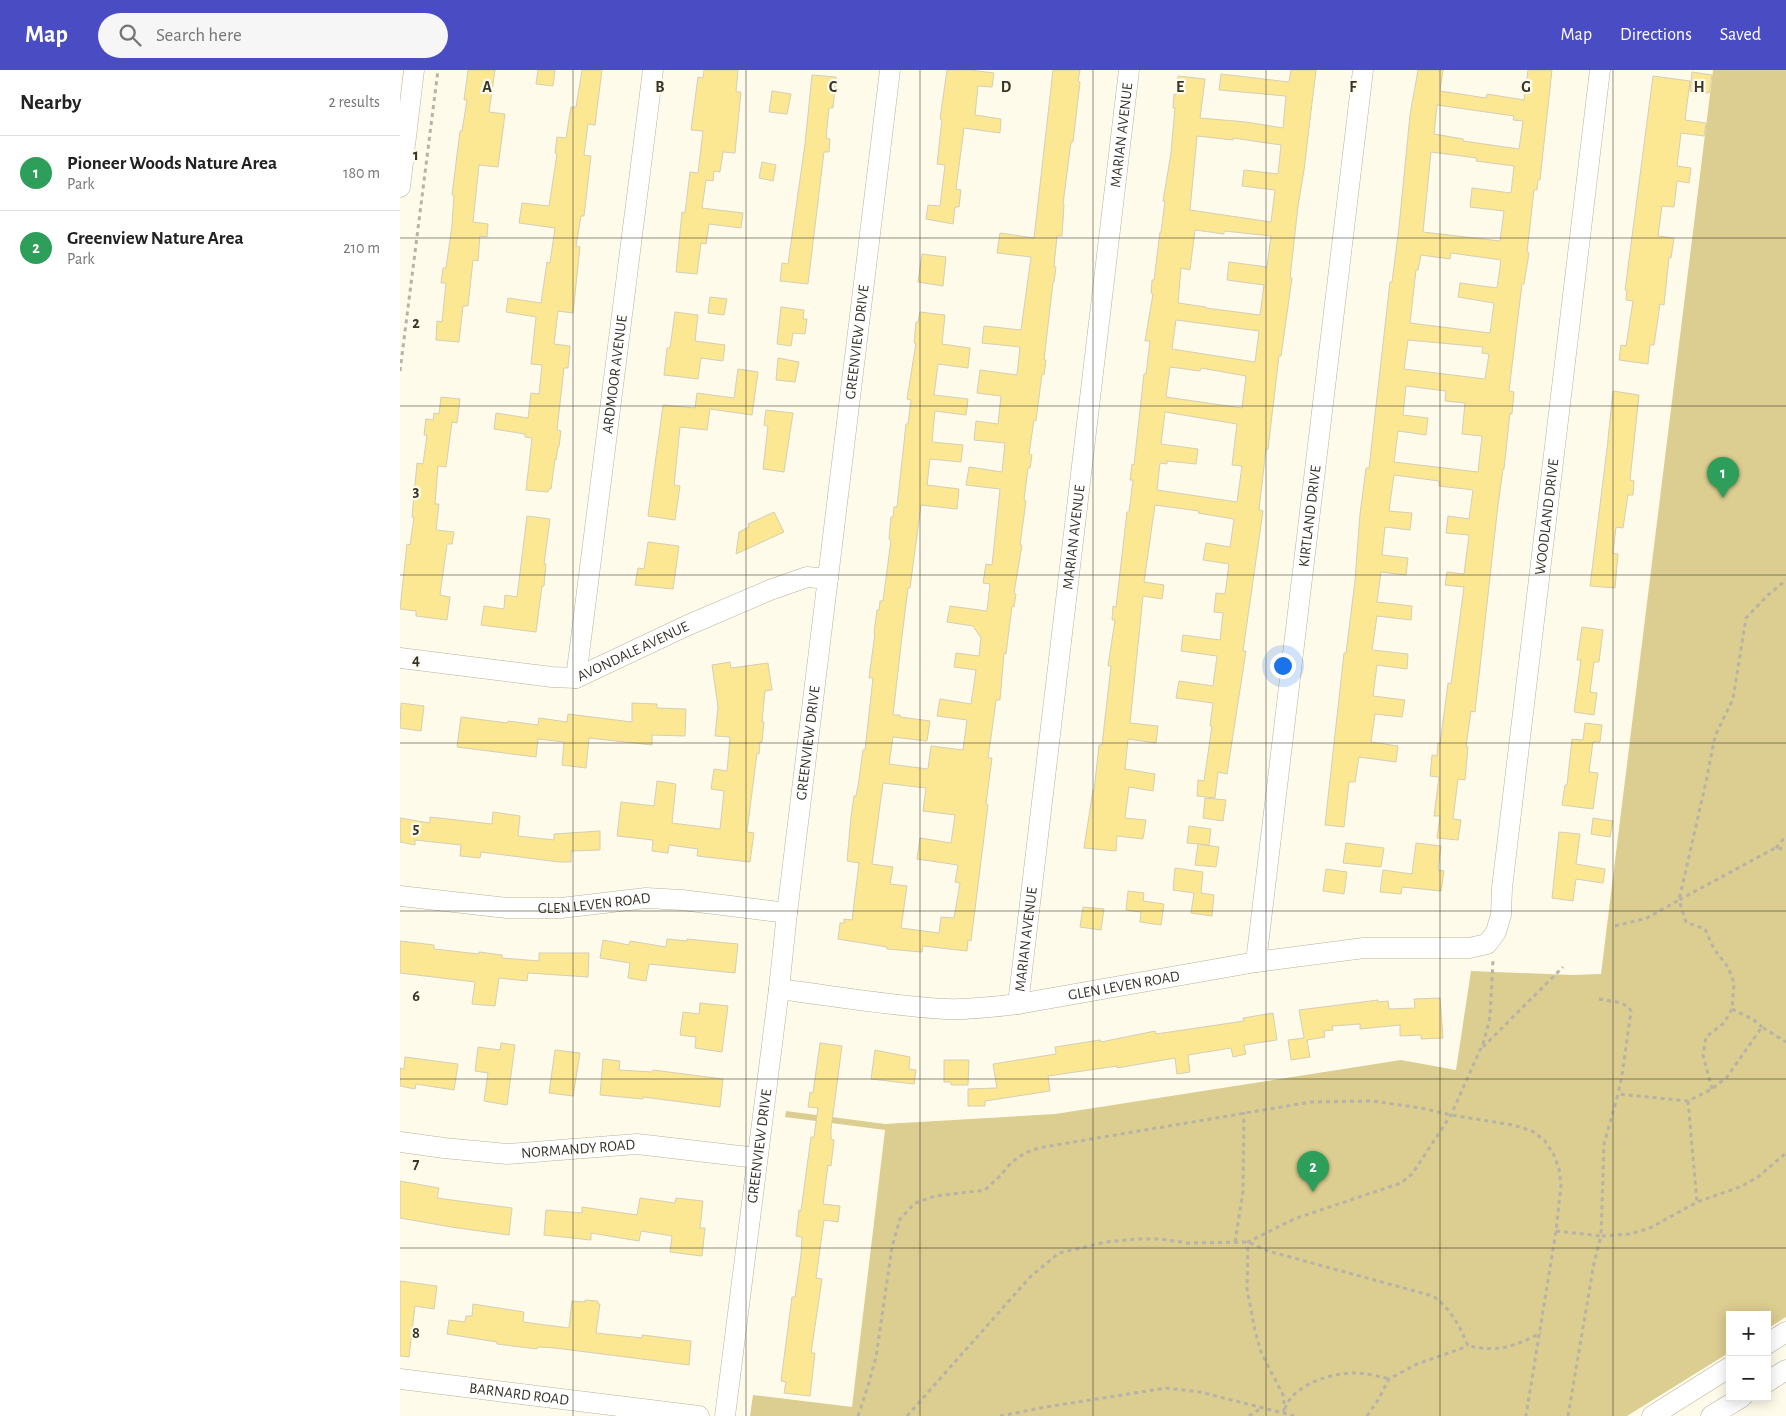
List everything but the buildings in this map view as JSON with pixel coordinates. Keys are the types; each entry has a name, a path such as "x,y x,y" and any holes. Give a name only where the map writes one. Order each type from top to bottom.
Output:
{"street":[{"path":"400,187 414,70"},
{"name":"ARDMOOR AVENUE","path":"576,678 653,70"},
{"name":"GREENVIEW DRIVE","path":"725,1416 779,989 890,70"},
{"name":"MARIAN AVENUE","path":"1018,1004 1129,70"},
{"name":"KIRTLAND DRIVE","path":"1256,962 1363,70"},
{"name":"WOODLAND DRIVE","path":"1496,932 1501,915 1502,888 1600,70"},
{"name":"AVONDALE AVENUE","path":"400,658 552,677 576,678 686,626 770,590 807,577 828,579"},
{"name":"GLEN LEVEN ROAD","path":"400,896 507,908 561,908 646,898 673,899 787,913"},
{"name":"GLEN LEVEN ROAD","path":"779,989 947,1009 981,1008 1018,1004 1256,962 1364,948 1469,948 1486,944 1496,932"},
{"name":"NORMANDY ROAD","path":"400,1142 507,1154 637,1144 757,1158"},
{"path":"1771,1341 1786,1332"},
{"path":"1652,1416 1726,1370"},
{"path":"1771,1379 1786,1370"},
{"name":"BARNARD ROAD","path":"400,1379 523,1396 699,1416"},
{"path":"1712,1416 1736,1401"}],"path":[{"path":"400,371 438,70"},
{"path":"1712,1089 1703,1055 1706,1036 1724,1023 1732,1009 1734,983 1728,967 1714,948 1705,930 1686,922 1679,900 1715,736 1733,699 1746,618 1768,595 1786,580"},
{"path":"1615,926 1646,918 1775,848 1786,836"},
{"path":"1775,848 1786,849"},
{"path":"908,1416 1031,1276 1059,1253 1106,1242 1137,1239 1188,1243 1248,1242 1294,1220 1401,1184 1418,1166 1451,1115 1481,1049 1490,1017 1496,932"},
{"path":"1481,1049 1563,967"},
{"path":"1568,1416 1594,1263 1601,1236 1604,1144 1622,1075 1631,1011 1621,1003 1599,999"},
{"path":"1732,1009 1754,1020 1786,1042"},
{"path":"1618,1094 1688,1101 1712,1089 1727,1076 1762,1027"},
{"path":"858,1416 876,1357 892,1247 900,1219 914,1203 935,1196 985,1190 1000,1177 1012,1162 1025,1153 1038,1148 1311,1102 1373,1101 1513,1125 1532,1131 1545,1141 1554,1155 1559,1169 1561,1185 1556,1231 1526,1416"},
{"path":"1688,1101 1697,1202"},
{"path":"1235,1242 1243,1192 1244,1112"},
{"path":"1556,1231 1601,1236 1630,1234 1650,1228 1697,1202 1740,1187 1758,1177 1786,1153"},
{"path":"1248,1242 1268,1252 1433,1296 1444,1304 1456,1320 1468,1346"},
{"path":"1248,1242 1247,1289 1255,1331 1261,1352 1284,1397 1284,1412"},
{"path":"1367,1416 1389,1379 1417,1364 1468,1346 1496,1349 1520,1343 1540,1333"},
{"path":"1284,1412 1287,1403 1293,1395 1306,1385 1332,1376 1356,1372 1389,1379"},
{"path":"1000,1416 1046,1406 1166,1388 1200,1392 1295,1416"},
{"path":"1249,1416 1263,1407"}],"shaded area":[{"path":"1713,70 1786,70 1786,1317 1771,1326 1771,1311 1726,1311 1726,1354 1627,1416 750,1416 753,1395 852,1407 885,1130 785,1117 786,1111 885,1124 1055,1114 1401,1060 1456,1070 1471,971 1572,975 1601,974"}],"place":[{"name":"Pioneer Woods Nature Area","path":"1723,498"},
{"name":"Greenview Nature Area","path":"1313,1192"}]}
